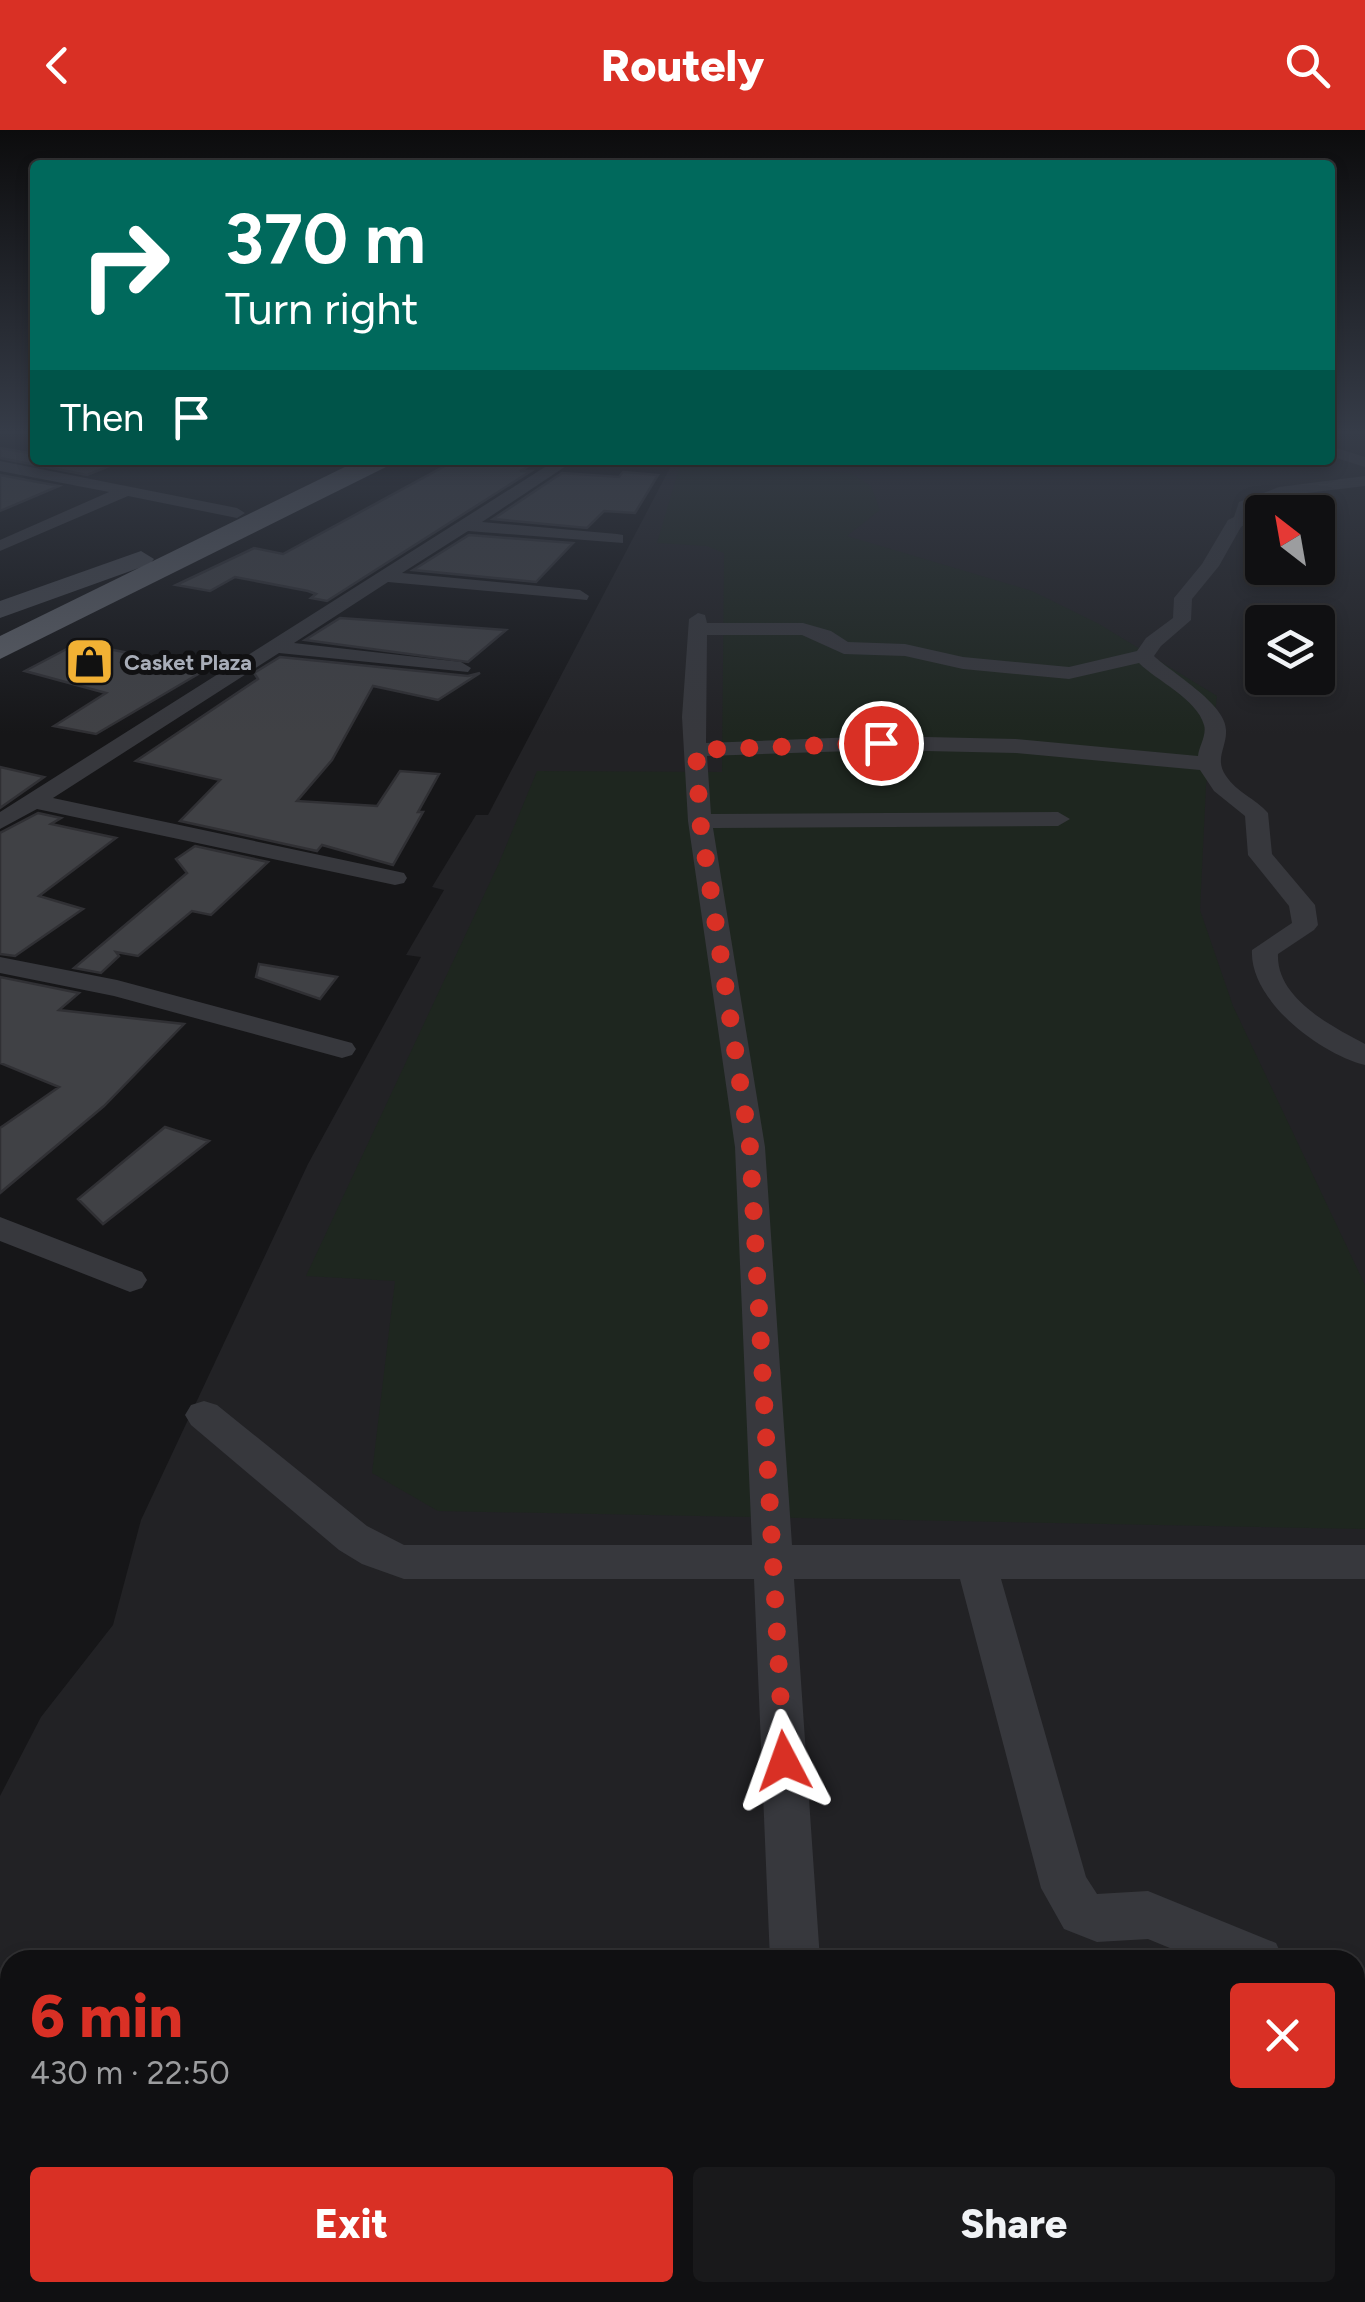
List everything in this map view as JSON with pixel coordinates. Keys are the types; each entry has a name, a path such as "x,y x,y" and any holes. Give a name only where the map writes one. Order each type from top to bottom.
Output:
{"highway":[{"path":"0,627 197,531"},
{"path":"0,649 236,531"}],"main road":[{"path":"0,610 141,559"}],"street":[{"path":"0,546 34,531"},
{"path":"0,822 450,531"},
{"path":"538,531 618,539"},
{"path":"1144,657 1153,642 1182,620 1184,598 1210,566 1230,531"},
{"path":"380,576 580,596"},
{"path":"794,1950 750,1147 700,821 693,717 698,624 803,629 824,635 844,648 904,650 962,663 1069,672 1084,672 1109,660 1144,657 1176,682 1214,721 1210,764 1222,787 1256,812 1260,855 1302,904 1305,925 1288,940 1265,950 1262,962 1268,983 1322,1030 1365,1056"},
{"path":"273,646 461,668"},
{"path":"696,750 881,743 1016,746 1210,764"},
{"path":"33,801 395,878"},
{"path":"700,821 1058,820"},
{"path":"0,965 117,988 342,1049"},
{"path":"0,1228 130,1280"},
{"path":"204,1415 353,1538 404,1562 1365,1562"},
{"path":"976,1562 1065,1888 1081,1912 1097,1918 1148,1916 1233,1950"}],"shaded area":[{"path":"637,531 1245,531 1245,585 1335,585 1335,531 1365,531 1365,1950 0,1950 0,1796 41,1717 113,1625 141,1520 308,1164 421,957 406,955 444,890 432,887 476,815 488,815"},
{"path":"660,531 853,531 847,536 1032,591 1099,624 1217,696 1206,786 1200,910 1233,1006 1365,1285 1365,1529 438,1511 372,1473 395,1281 306,1276 499,863 537,771 722,772 724,553 707,546 657,543"}],"building":[{"path":"325,531 436,531 327,601 311,598 316,594 308,591 235,577 210,591 176,585 254,548 283,554"},
{"path":"469,535 573,543 536,582 413,570"},
{"path":"340,618 506,630 468,662 305,640"},
{"path":"78,643 200,673 96,734 54,726 106,693 25,671"},
{"path":"280,657 468,676 480,673 438,700 373,686 332,760 297,801 377,806 400,771 439,774 393,865 322,845 317,851 180,821 220,780 136,761 258,679 254,673"},
{"path":"0,767 44,777 0,808"},
{"path":"38,813 61,818 51,824 116,838 39,896 83,909 15,956 0,954 0,833"},
{"path":"195,846 268,862 211,915 192,911 138,956 116,952 119,956 101,973 74,968 187,873 176,859"},
{"path":"259,964 337,977 320,999 256,977"},
{"path":"0,977 79,993 59,1010 184,1024 104,1106 0,1193 0,1128 59,1087 0,1063"},
{"path":"165,1127 209,1141 103,1224 78,1199"}],"place":[{"name":"Casket Plaza","path":"89,662"}],"route":[{"path":"784,1761 750,1147 700,821 696,750 881,743"}]}
